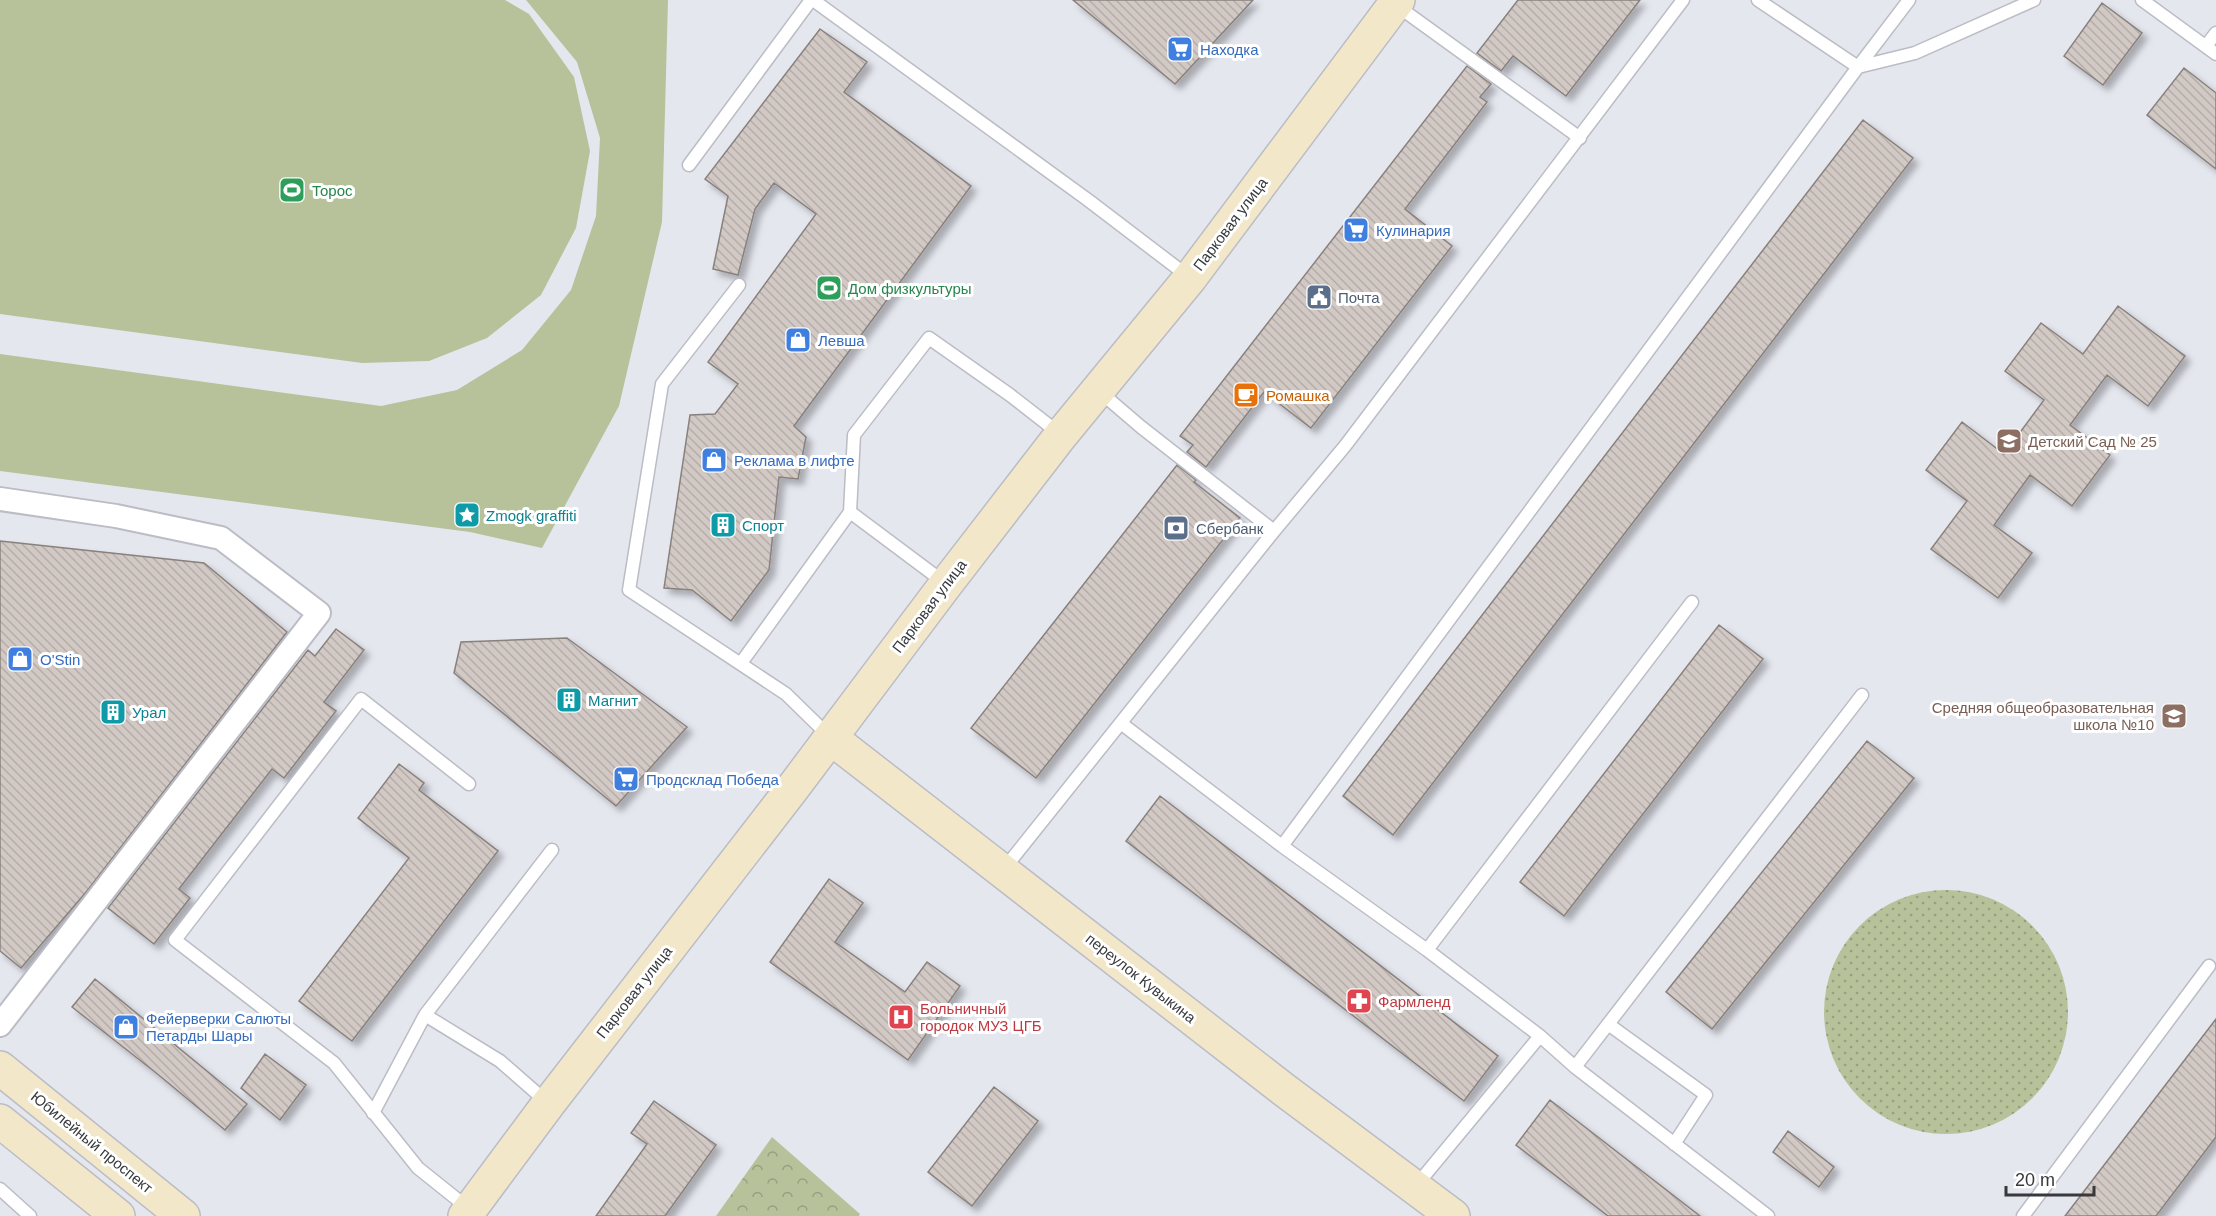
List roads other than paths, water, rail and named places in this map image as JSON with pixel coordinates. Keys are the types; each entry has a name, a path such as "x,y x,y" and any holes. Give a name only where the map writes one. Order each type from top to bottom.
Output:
{"main road":[{"name":"Парковая улица","path":"468,1213 549,1103 1061,435 1190,278 1397,2"},
{"name":"переулок Кувыкина","path":"831,738 1004,870 1283,1089 1453,1216"},
{"name":"Юбилейный проспект","path":"0,1068 183,1216"},
{"path":"0,1121 108,1212"}],"street":[{"path":"0,499 116,516 221,538 319,613 0,1025"}],"lane":[{"path":"689,165 812,0 1088,200 1190,278"},
{"path":"1004,870 1274,531 1345,447 1683,0"},
{"path":"1758,0 1858,67 1914,52 2034,0"},
{"path":"1282,846 1909,0"},
{"path":"2142,0 2211,50 2216,33"},
{"path":"1397,2 1580,138"},
{"path":"739,285 662,384 629,590 786,694 831,738"},
{"path":"741,663 850,512 854,435 929,338 1010,395 1061,435"},
{"path":"1098,390 1141,427 1274,531"},
{"path":"850,512 946,584"},
{"path":"1427,950 1692,602"},
{"path":"1575,1068 1862,695"},
{"path":"468,1213 418,1168 334,1063 175,940 360,699 470,784"},
{"path":"1122,724 1282,846 1427,950 1540,1036 1575,1068 1768,1216"},
{"path":"373,1113 425,1015 552,850"},
{"path":"2023,1216 2209,966"},
{"path":"425,1015 500,1061 549,1103"},
{"path":"1608,1024 1706,1095 1674,1144"},
{"path":"1415,1187 1540,1036"},
{"path":"0,1189 30,1216"}],"place":[{"name":"Находка","path":"1180,49"},
{"name":"Торос","path":"292,190"},
{"name":"Кулинария","path":"1356,230"},
{"name":"Дом физкультуры","path":"829,288"},
{"name":"Почта","path":"1319,297"},
{"name":"Левша","path":"798,340"},
{"name":"Ромашка","path":"1246,395"},
{"name":"Детский Сад № 25","path":"2009,441"},
{"name":"Реклама в лифте","path":"714,460"},
{"name":"Zmogk graffiti","path":"467,515"},
{"name":"Спорт","path":"723,525"},
{"name":"Сбербанк","path":"1176,528"},
{"name":"O'Stin","path":"20,659"},
{"name":"Магнит","path":"569,700"},
{"name":"Урал","path":"113,712"},
{"name":"Средняя общеобразовательная школа №10","path":"2174,716"},
{"name":"Продсклад Победа","path":"626,779"},
{"name":"Фармленд","path":"1359,1001"},
{"name":"Больничный городок МУЗ ЦГБ","path":"901,1017"},
{"name":"Фейерверки Салюты Петарды Шары","path":"126,1027"}]}
